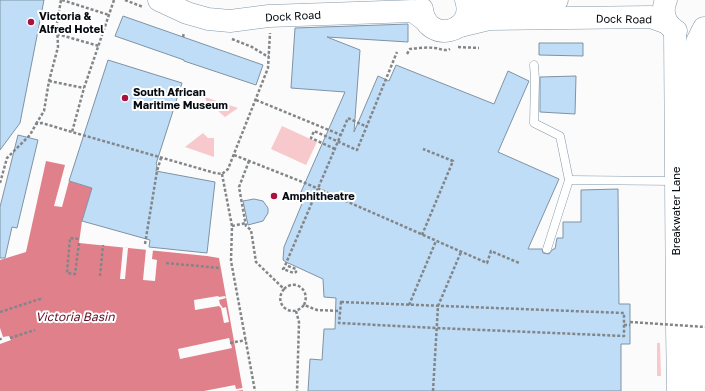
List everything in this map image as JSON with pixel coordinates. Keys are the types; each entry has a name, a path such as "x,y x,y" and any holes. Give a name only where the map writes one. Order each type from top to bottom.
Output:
{"street":[{"name":"Dock Road","path":"160,0 163,3 187,13 208,19 230,21 373,6"},
{"name":"Dock Road","path":"192,0 219,7 242,8 373,6 413,11 433,28 442,31 451,30 460,26 489,19 651,17 682,34 698,32 704,27"},
{"path":"424,0 423,12 426,21"},
{"path":"460,26 466,17 468,6 466,0"},
{"path":"479,0 557,0"},
{"name":"Breakwater Lane","path":"666,0 664,12 671,27 676,181 678,391"},
{"name":"Breakwater Lane","path":"698,391 694,112 698,42 704,27"}],"lane":[{"path":"534,65 534,123 560,136 569,180 547,249"},
{"path":"569,180 676,181"}],"path":[{"path":"0,184 7,158 30,135 44,111 49,81 58,47 57,23 61,0 109,15"},
{"path":"72,132 84,88 114,0"},
{"path":"222,174 228,169 268,68 270,28"},
{"path":"182,37 184,32"},
{"path":"57,34 99,46"},
{"path":"459,47 479,48"},
{"path":"407,54 410,49 432,48"},
{"path":"335,149 311,138 314,131 357,150 397,52"},
{"path":"265,55 269,56"},
{"path":"49,81 84,88"},
{"path":"256,100 341,135"},
{"path":"288,266 296,269 296,272 294,273 283,269 348,118 367,126"},
{"path":"36,124 42,123 161,158 222,174"},
{"path":"422,235 454,162 423,149"},
{"path":"234,155 318,189 487,263 491,251 519,263"},
{"path":"145,244 157,171 161,158"},
{"path":"249,161 239,187 246,226 251,230 256,262 284,289"},
{"path":"222,174 232,226 231,261 255,391"},
{"path":"232,226 246,223"},
{"path":"70,238 79,241 75,274 67,273 70,238"},
{"path":"409,305 436,241"},
{"path":"100,276 103,245"},
{"path":"433,391 438,306 461,252"},
{"path":"166,264 220,268"},
{"path":"293,284 303,288 306,293 306,297 304,305 301,309 290,311 284,308 280,297 284,289 288,285 293,284"},
{"path":"0,312 43,298"},
{"path":"341,302 438,306 624,313 624,336 339,323 341,302"},
{"path":"304,305 317,310 340,311"},
{"path":"296,311 299,322 297,391"},
{"path":"670,320 670,327"},
{"path":"624,325 705,327"},
{"path":"10,338 35,330"},
{"path":"230,343 246,340"}],"shaded area":[{"path":"205,97 238,108 225,117 217,110 209,110"},
{"path":"282,126 317,142 306,165 271,149"},
{"path":"203,133 208,138 214,138 214,157 185,147"},
{"path":"657,343 660,343 661,376 657,376"}],"water":[{"name":"Victoria Basin","path":"46,161 65,165 54,206 62,207 69,181 92,188 82,221 79,243 219,258 243,391 0,391 0,260 26,252"}],"pier":[{"path":"123,247 128,248 125,279 120,279"},
{"path":"146,249 153,250 152,259 157,260 155,281 143,280"},
{"path":"225,296 226,298 219,300 223,308 226,307 229,322 224,323 221,308 219,306 195,310 194,300"},
{"path":"0,328 3,337 9,336 11,340 0,344"},
{"path":"229,338 232,348 180,359 178,349"},
{"path":"235,385 236,389 243,388 243,390 204,391"}],"building":[{"path":"0,0 44,0 20,123 0,150"},
{"path":"123,16 263,65 256,85 115,36"},
{"path":"408,24 408,42 327,37 360,50 354,132 378,76 389,81 396,65 494,104 508,71 529,81 498,152 559,179 528,249 542,249 543,253 549,254 553,249 555,249 557,238 563,238 563,222 581,222 581,190 618,189 619,304 630,304 630,344 621,344 621,391 308,391 310,359 322,360 324,329 335,329 336,298 324,297 323,279 283,260 284,247 306,194 301,192 345,92 291,88 295,28"},
{"path":"539,43 583,43 583,56 539,55"},
{"path":"108,60 182,83 156,164 156,171 215,182 207,253 149,247 150,240 82,221 92,188 69,181"},
{"path":"576,76 575,114 540,112 540,77"},
{"path":"18,135 38,140 17,228 12,227 5,258 0,258 0,207"},
{"path":"254,199 263,201 268,208 268,213 263,221 248,225 243,201"}],"place":[{"name":"Victoria & Alfred Hotel","path":"31,22"},
{"name":"South African Maritime Museum","path":"125,98"},
{"name":"Amphitheatre","path":"274,196"}]}
